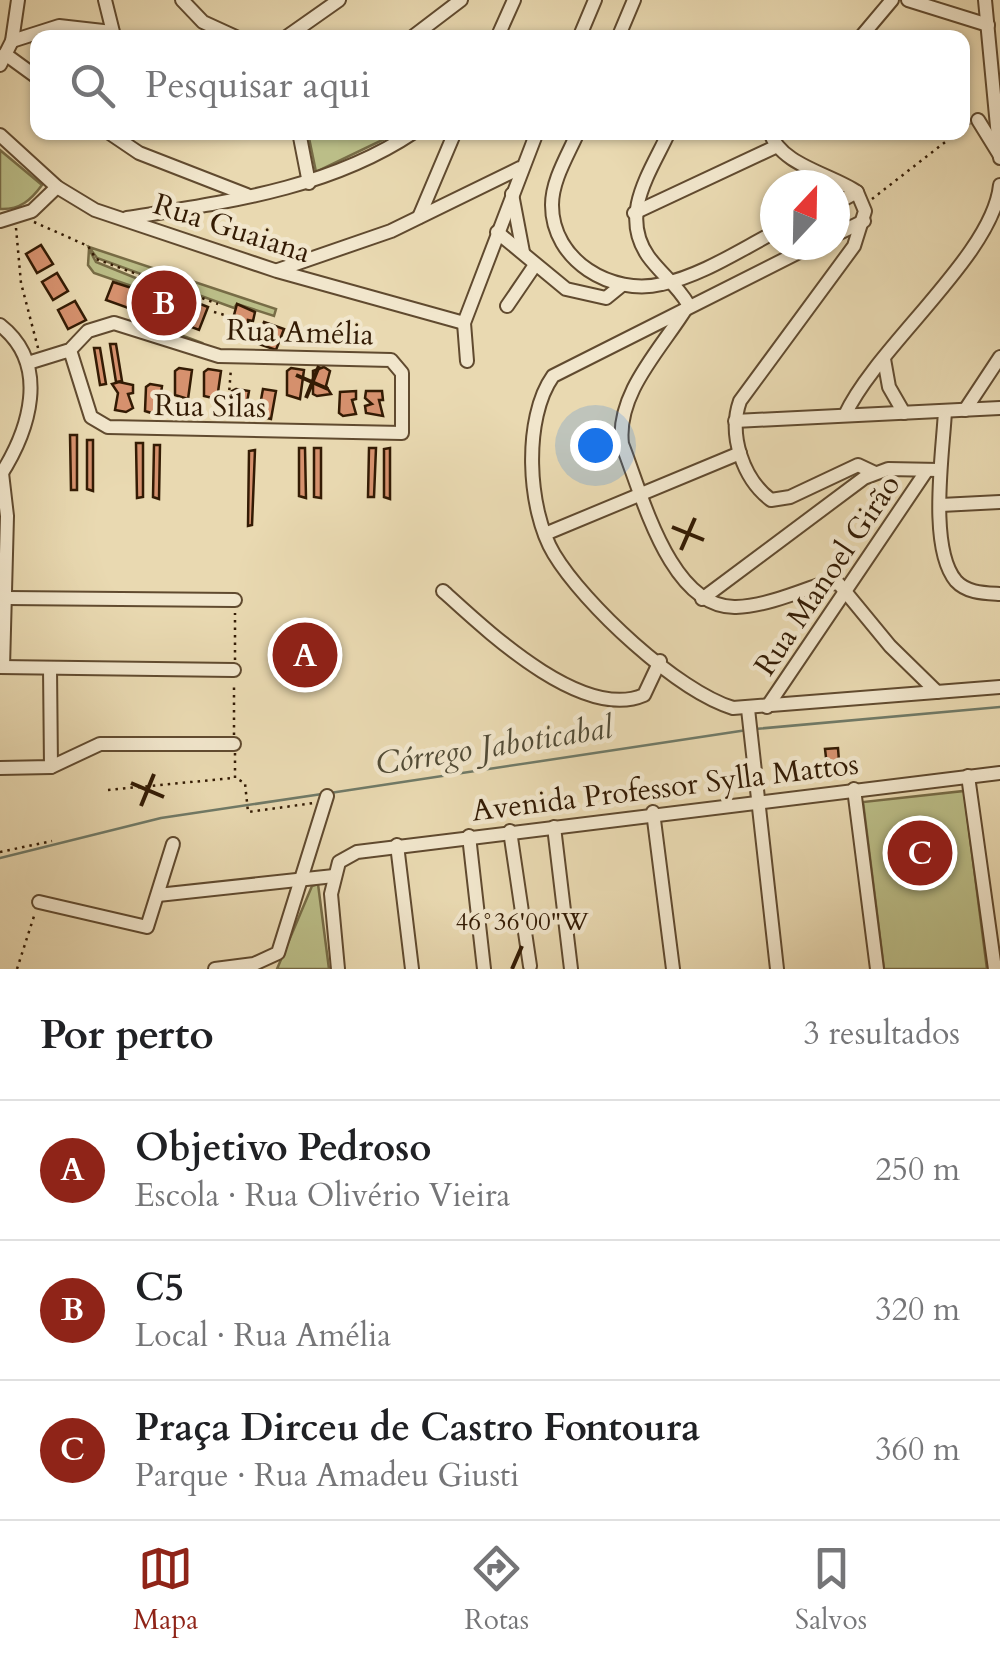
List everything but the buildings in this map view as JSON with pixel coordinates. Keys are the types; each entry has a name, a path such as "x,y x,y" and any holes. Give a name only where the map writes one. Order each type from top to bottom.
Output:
{"street":[{"path":"18,0 12,40 3,60 30,74"},
{"path":"105,0 113,30"},
{"path":"182,0 203,22 220,30"},
{"path":"296,30 339,0"},
{"path":"422,30 461,0"},
{"path":"501,30 514,0"},
{"path":"582,30 595,0"},
{"path":"621,30 634,0"},
{"path":"867,30 892,0"},
{"path":"908,0 988,25"},
{"path":"985,0 1000,156"},
{"path":"46,30 59,26 86,30"},
{"path":"12,40 30,35"},
{"path":"972,118 994,101"},
{"path":"972,118 995,126"},
{"path":"972,118 1000,156"},
{"name":"Rua Guaiana","path":"0,135 57,186 95,210 277,270 464,323"},
{"path":"120,140 139,153 248,195"},
{"path":"301,140 309,184"},
{"path":"123,218 309,184 402,140"},
{"path":"419,216 452,140"},
{"path":"467,361 464,323 533,140"},
{"path":"575,140 554,194 558,233 564,246 588,270 622,285 645,287 674,281 760,239"},
{"path":"666,140 634,213 634,230 649,258 674,281 688,304"},
{"path":"634,213 773,140 861,198 864,221 844,260 748,388 735,421 740,454 758,489 771,500 790,497 858,465 875,472 933,470"},
{"path":"277,270 359,244 520,168"},
{"path":"845,415 859,385 884,359 997,212 1000,185"},
{"path":"12,218 57,186"},
{"path":"512,191 523,252"},
{"path":"850,201 861,198"},
{"path":"850,228 864,221"},
{"path":"497,232 566,289 598,298 612,295 622,285"},
{"path":"781,260 562,368 544,388 533,425 532,455 551,550 582,589 660,662 717,704 748,716 767,707 1000,687"},
{"path":"507,306 535,265"},
{"path":"688,304 632,390 620,427 622,444 672,564 702,599 734,607 826,582 846,588 890,646 937,692"},
{"name":"Rua Amélia","path":"34,361 70,350 88,331 122,323 218,356 391,360 402,373 402,432"},
{"path":"0,326 34,361 24,432 1,474 7,598 2,667 234,670"},
{"name":"Rua Silas","path":"70,350 91,418 108,427 402,432"},
{"path":"965,410 1000,357"},
{"path":"884,359 889,387 904,413"},
{"path":"735,421 1000,408"},
{"path":"945,411 933,470 950,572 966,588 1000,594"},
{"path":"546,534 740,454"},
{"name":"Rua Manoel Girão","path":"767,707 846,588 933,470"},
{"path":"702,599 875,472"},
{"path":"941,505 1000,502"},
{"path":"443,591 525,664 615,700 644,695 660,662"},
{"path":"7,598 235,600"},
{"path":"50,668 51,767"},
{"path":"748,716 776,969"},
{"path":"0,768 51,767 100,744 234,744"},
{"name":"Avenida Professor Sylla Mattos","path":"158,896 336,869 358,852 396,845 1000,772"},
{"path":"968,776 995,969"},
{"path":"854,789 877,969"},
{"path":"216,969 236,968 278,952 326,798"},
{"path":"654,812 673,969"},
{"path":"554,827 571,969"},
{"path":"510,831 530,966"},
{"path":"469,836 484,969"},
{"path":"39,902 147,927 173,844"},
{"path":"396,845 412,969"},
{"path":"336,869 331,900 338,969"}],"path":[{"path":"861,198 946,140"},
{"path":"34,361 12,218 28,220 88,246 96,259 218,304"},
{"path":"214,312 232,318"},
{"path":"227,418 231,363"},
{"path":"234,744 234,778"},
{"path":"108,790 234,778 245,783 248,812 326,798"},
{"path":"0,852 52,841 55,850"},
{"path":"17,969 39,902"}],"green space":[{"path":"310,140 382,140 316,172"},
{"path":"0,150 42,185 13,208 0,209"},
{"path":"89,247 276,309 274,316 237,304 234,308 97,258"},
{"path":"89,249 96,262 158,287 149,310 173,320 170,331 202,343 197,352 134,325 146,291 94,273 88,265"},
{"path":"964,791 987,969 884,969 863,802"},
{"path":"318,884 329,969 277,969 312,886"}],"waterway":[{"name":"Córrego Jaboticabal","path":"755,729 1000,707"},
{"name":"Córrego Jaboticabal","path":"330,793 747,730"},
{"name":"Córrego Jaboticabal","path":"0,858 161,818 322,794"}],"place":[{"name":"C5","path":"164,303"},
{"name":"Objetivo Pedroso","path":"305,655"},
{"name":"Praça Dirceu de Castro Fontoura","path":"920,853"}]}
